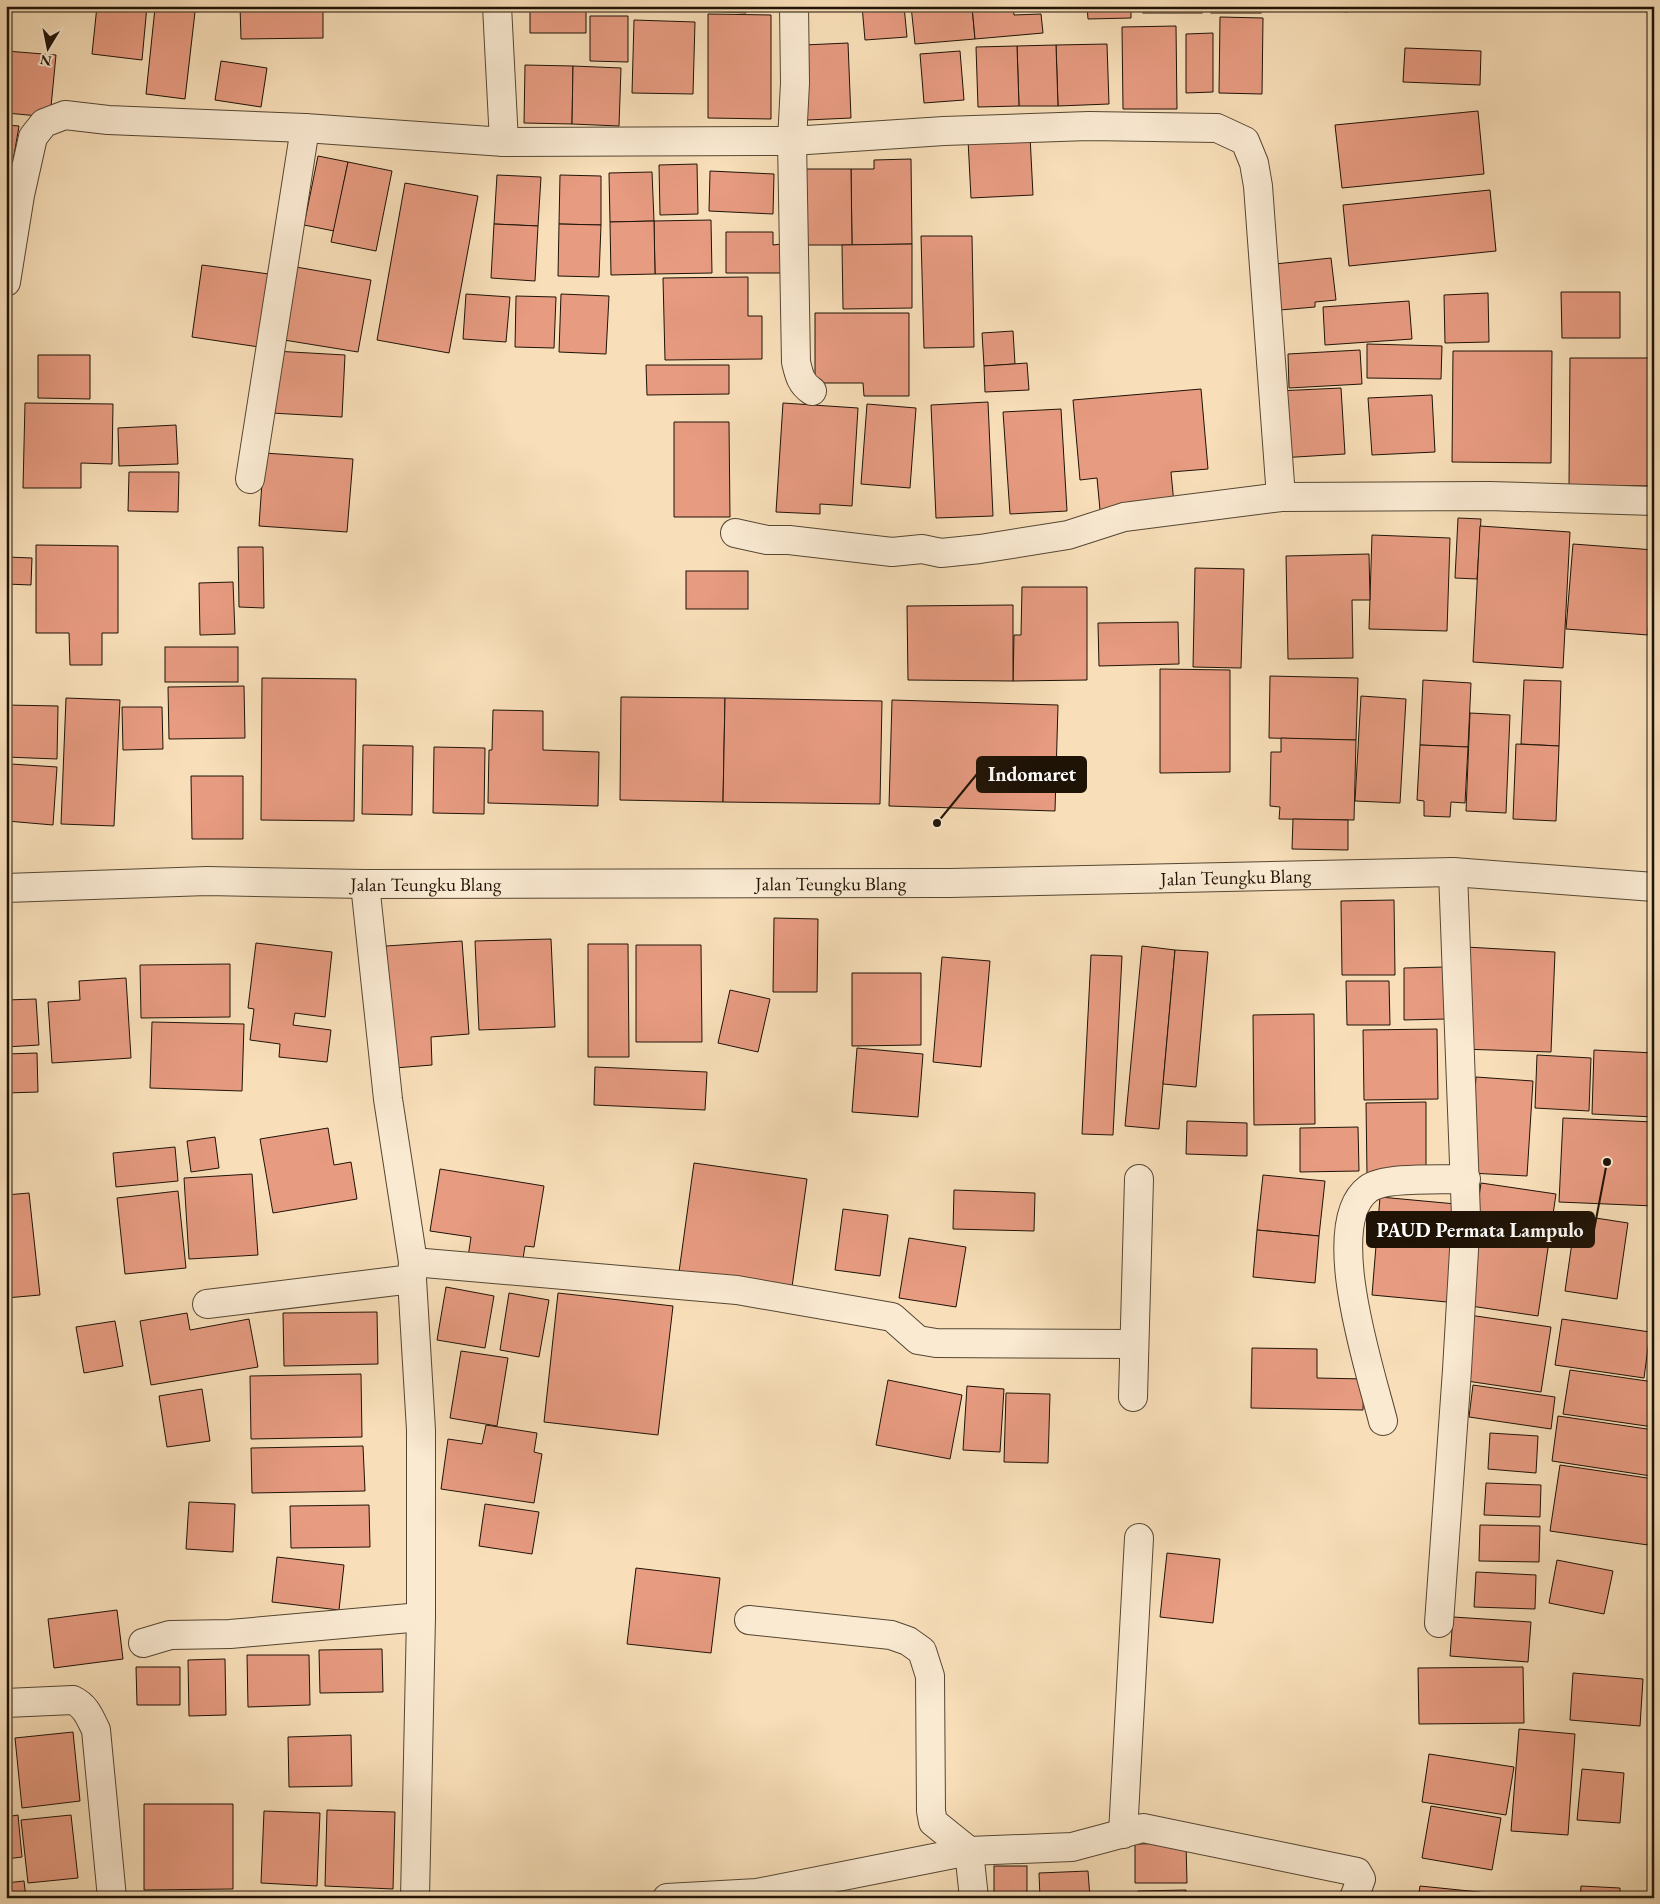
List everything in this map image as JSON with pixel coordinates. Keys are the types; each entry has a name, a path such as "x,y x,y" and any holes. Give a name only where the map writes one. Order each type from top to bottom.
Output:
{"street":[{"path":"497,6 504,142"},
{"path":"794,6 795,83 792,141 796,362 801,381 812,391"},
{"path":"6,282 20,195 33,137 44,123 65,115 108,120 306,128 504,142 792,141 944,131 1089,126 1217,128 1246,141 1254,163 1258,186 1281,497"},
{"path":"250,479 306,128"},
{"path":"735,533 767,540 789,540 892,552 922,549 941,553 980,549 1068,535 1124,517 1281,497 1489,496 1654,501"},
{"path":"1439,1623 1466,1216 1453,872"},
{"name":"Jalan Teungku Blang","path":"6,888 207,881 365,884 950,883 1453,872 1654,887"},
{"path":"365,884 388,1099 413,1270 422,1430 421,1617 415,1898"},
{"path":"1133,1397 1139,1179"},
{"path":"1383,1421 1352,1296 1348,1268 1349,1232 1354,1205 1368,1188 1389,1181 1466,1179"},
{"path":"207,1304 413,1270 737,1290 892,1318 918,1340 936,1343 1134,1344"},
{"path":"1124,1834 1139,1538"},
{"path":"143,1643 170,1634 230,1634 421,1617"},
{"path":"749,1620 891,1635 908,1641 922,1651 930,1676 931,1811 933,1822 969,1851 974,1898"},
{"path":"6,1703 73,1700 81,1704 91,1720 96,1730 112,1898"},
{"path":"667,1898 757,1894 969,1851 1072,1847 1143,1828 1358,1872 1361,1879 1354,1898"}],"building":[{"path":"97,6 147,6 142,60 92,54"},
{"path":"240,6 323,6 323,38 241,39"},
{"path":"681,6 746,6 746,13 680,10"},
{"path":"862,6 904,6 907,37 865,40"},
{"path":"911,6 972,6 975,39 915,44"},
{"path":"972,6 1013,6 1014,15 1041,14 1043,33 975,39"},
{"path":"1087,6 1131,6 1131,18 1088,19"},
{"path":"1143,6 1202,6 1202,13 1143,13"},
{"path":"1211,6 1261,6 1261,13 1211,13"},
{"path":"1310,6 1348,6 1348,12 1309,9"},
{"path":"530,7 586,8 586,33 530,33"},
{"path":"155,8 195,12 185,99 146,94"},
{"path":"708,14 771,15 771,119 708,118"},
{"path":"590,16 628,16 628,62 590,61"},
{"path":"1220,17 1263,18 1262,94 1219,93"},
{"path":"634,20 695,22 693,94 632,93"},
{"path":"1176,26 1177,109 1123,109 1122,27"},
{"path":"1213,33 1213,92 1186,93 1186,34"},
{"path":"848,43 851,118 807,120 804,45"},
{"path":"1107,44 1109,104 1058,106 1056,45"},
{"path":"1056,45 1058,106 1019,106 1017,46"},
{"path":"1017,46 1019,106 978,107 976,47"},
{"path":"1405,48 1481,51 1480,85 1403,82"},
{"path":"6,51 56,55 50,117 6,113"},
{"path":"960,51 964,100 924,103 920,54"},
{"path":"221,61 267,68 261,107 215,100"},
{"path":"525,65 573,66 572,124 524,123"},
{"path":"573,66 621,68 619,126 572,124"},
{"path":"1478,111 1484,174 1342,188 1335,125"},
{"path":"6,125 19,126 13,161 6,160"},
{"path":"1030,136 1033,195 971,198 968,140"},
{"path":"318,156 348,162 334,231 304,225"},
{"path":"911,159 912,244 852,245 851,169 874,169 874,160"},
{"path":"6,160 13,161 6,206"},
{"path":"348,162 392,171 376,251 331,242"},
{"path":"697,164 698,214 660,215 659,165"},
{"path":"803,169 851,169 852,245 804,245"},
{"path":"710,171 774,174 773,214 709,211"},
{"path":"652,172 654,221 610,222 609,173"},
{"path":"497,175 541,177 538,226 494,224"},
{"path":"560,175 601,176 601,225 559,224"},
{"path":"405,183 478,196 449,353 377,340"},
{"path":"1490,190 1496,251 1349,266 1343,205"},
{"path":"711,220 712,273 655,274 654,221"},
{"path":"654,221 655,274 611,275 610,222"},
{"path":"494,224 538,226 535,281 491,278"},
{"path":"559,224 601,225 599,277 558,276"},
{"path":"726,232 773,232 773,245 781,244 781,273 726,273"},
{"path":"921,236 972,236 974,347 924,348"},
{"path":"912,244 912,308 843,309 842,245"},
{"path":"1331,258 1336,300 1315,302 1315,307 1280,310 1275,264"},
{"path":"202,265 269,274 259,347 192,337"},
{"path":"296,267 371,280 358,352 284,340"},
{"path":"748,277 748,316 762,316 762,359 665,360 663,278"},
{"path":"1561,292 1620,292 1620,338 1562,338"},
{"path":"1488,293 1489,342 1445,343 1444,295"},
{"path":"466,294 510,297 506,342 463,339"},
{"path":"561,294 609,296 606,354 559,352"},
{"path":"516,296 556,297 554,348 515,347"},
{"path":"1409,301 1412,339 1325,345 1323,307"},
{"path":"815,313 909,313 909,396 864,396 863,383 815,383"},
{"path":"1013,331 1015,364 984,366 982,333"},
{"path":"1367,344 1442,346 1441,379 1367,378"},
{"path":"1360,350 1362,384 1289,388 1288,354"},
{"path":"274,351 345,355 342,417 271,413"},
{"path":"1453,351 1552,351 1551,463 1452,462"},
{"path":"38,355 90,355 90,399 38,398"},
{"path":"1570,358 1654,358 1654,486 1569,485"},
{"path":"1027,363 1029,390 985,392 984,366"},
{"path":"646,365 729,365 729,394 647,395"},
{"path":"1341,388 1345,454 1280,458 1277,391"},
{"path":"1201,389 1208,469 1171,472 1174,504 1100,510 1097,478 1080,480 1073,400"},
{"path":"1432,395 1435,452 1372,455 1368,398"},
{"path":"988,402 993,516 936,518 931,405"},
{"path":"25,403 113,404 112,464 81,463 81,488 23,488"},
{"path":"783,403 858,408 852,506 820,504 820,514 776,512"},
{"path":"867,404 916,408 910,488 861,484"},
{"path":"1061,409 1067,511 1010,514 1003,412"},
{"path":"674,422 729,422 730,517 674,517"},
{"path":"176,425 178,464 119,466 118,428"},
{"path":"264,453 353,459 347,532 259,526"},
{"path":"129,472 179,472 178,512 128,511"},
{"path":"1458,518 1481,519 1477,579 1455,578"},
{"path":"1480,526 1570,532 1563,668 1473,662"},
{"path":"1372,535 1450,538 1447,631 1369,629"},
{"path":"1573,544 1654,550 1654,615 1649,614 1648,635 1566,629"},
{"path":"36,545 118,546 118,633 102,633 102,665 70,665 69,633 36,633"},
{"path":"238,547 263,547 264,608 239,607"},
{"path":"1369,554 1370,600 1352,600 1353,658 1288,659 1286,556"},
{"path":"7,557 32,558 31,585 6,584"},
{"path":"1195,568 1244,569 1241,668 1193,667"},
{"path":"686,571 748,571 748,609 686,609"},
{"path":"233,582 235,634 200,635 199,583"},
{"path":"1022,587 1087,587 1087,680 1013,681 1014,635 1021,635"},
{"path":"1013,605 1013,681 908,680 907,606"},
{"path":"1178,622 1179,664 1099,666 1098,623"},
{"path":"165,647 238,647 238,682 165,682"},
{"path":"1160,669 1230,670 1230,772 1160,773"},
{"path":"1270,676 1358,678 1356,740 1269,738"},
{"path":"262,678 356,679 354,821 261,820"},
{"path":"1423,680 1471,683 1468,747 1420,745"},
{"path":"1524,680 1561,681 1559,746 1521,744"},
{"path":"244,686 245,738 169,739 168,687"},
{"path":"1361,696 1406,699 1400,803 1355,801"},
{"path":"621,697 725,698 723,802 620,800"},
{"path":"66,698 120,700 114,826 61,824"},
{"path":"725,698 882,701 880,804 723,802"},
{"path":"892,700 1058,705 1055,811 889,806"},
{"path":"6,705 58,706 57,759 6,757"},
{"path":"122,707 162,707 163,749 123,750"},
{"path":"493,710 543,711 543,750 599,752 598,806 488,803 489,750 492,750"},
{"path":"1470,713 1510,715 1506,813 1466,811"},
{"path":"1281,738 1356,740 1354,820 1279,819 1280,807 1270,806 1271,752 1281,752"},
{"path":"1516,744 1559,746 1556,821 1513,819"},
{"path":"363,745 413,746 412,815 362,814"},
{"path":"1420,745 1468,747 1465,803 1451,802 1450,817 1424,816 1424,801 1417,800"},
{"path":"434,747 485,748 484,814 433,813"},
{"path":"11,764 57,767 53,825 7,821"},
{"path":"191,776 243,776 243,839 192,839"},
{"path":"1293,819 1348,820 1348,850 1292,849"},
{"path":"1394,900 1395,975 1342,975 1341,901"},
{"path":"774,918 818,919 817,992 773,992"},
{"path":"551,939 555,1027 479,1030 475,941"},
{"path":"462,941 469,1034 431,1037 432,1065 395,1068 386,946"},
{"path":"256,943 332,952 325,1017 295,1013 293,1025 331,1030 327,1062 279,1057 280,1044 250,1040 254,1009 248,1008"},
{"path":"588,944 628,944 629,1057 588,1057"},
{"path":"636,945 701,945 702,1042 636,1042"},
{"path":"1142,946 1175,950 1159,1129 1125,1126"},
{"path":"1466,947 1555,952 1551,1052 1461,1049"},
{"path":"1175,950 1208,952 1196,1087 1163,1084"},
{"path":"1091,955 1122,956 1113,1135 1082,1134"},
{"path":"942,957 990,961 981,1067 933,1062"},
{"path":"230,964 230,1017 141,1018 140,965"},
{"path":"1445,967 1446,1019 1404,1020 1404,968"},
{"path":"852,973 921,973 921,1045 852,1046"},
{"path":"126,978 131,1058 52,1063 48,1002 80,1000 79,981"},
{"path":"1346,981 1389,981 1390,1025 1347,1025"},
{"path":"730,990 770,999 758,1052 718,1043"},
{"path":"36,999 39,1045 6,1047 6,1000"},
{"path":"1314,1014 1315,1124 1254,1125 1253,1015"},
{"path":"152,1022 244,1024 242,1091 150,1088"},
{"path":"1437,1029 1438,1099 1364,1100 1363,1030"},
{"path":"857,1048 923,1054 918,1117 852,1112"},
{"path":"1594,1050 1654,1053 1654,1117 1592,1114"},
{"path":"37,1053 38,1092 6,1093 6,1054"},
{"path":"1537,1055 1591,1058 1589,1111 1535,1108"},
{"path":"595,1067 707,1072 705,1110 594,1105"},
{"path":"1476,1077 1533,1081 1527,1176 1470,1173"},
{"path":"1426,1102 1426,1174 1367,1175 1366,1103"},
{"path":"1563,1118 1654,1122 1654,1206 1559,1202"},
{"path":"1187,1121 1247,1123 1247,1156 1186,1154"},
{"path":"1358,1127 1359,1171 1300,1172 1300,1128"},
{"path":"328,1128 334,1165 351,1162 357,1199 273,1213 260,1139"},
{"path":"215,1137 219,1168 191,1172 187,1141"},
{"path":"175,1147 178,1181 116,1187 113,1153"},
{"path":"694,1163 807,1179 792,1287 679,1272"},
{"path":"440,1169 544,1186 534,1247 525,1246 522,1265 468,1257 471,1237 430,1231"},
{"path":"252,1174 258,1255 189,1259 184,1178"},
{"path":"1263,1175 1325,1181 1319,1236 1257,1230"},
{"path":"1481,1183 1556,1194 1538,1316 1464,1305"},
{"path":"954,1190 1035,1193 1034,1231 953,1229"},
{"path":"178,1191 186,1268 125,1274 117,1198"},
{"path":"29,1193 40,1295 6,1298 6,1195"},
{"path":"1380,1197 1456,1204 1447,1302 1372,1295"},
{"path":"843,1209 888,1215 880,1276 835,1270"},
{"path":"1576,1215 1628,1223 1617,1299 1565,1291"},
{"path":"1257,1230 1319,1236 1315,1283 1253,1277"},
{"path":"909,1238 966,1247 956,1307 899,1298"},
{"path":"446,1287 494,1296 485,1348 437,1340"},
{"path":"509,1293 549,1300 539,1357 500,1350"},
{"path":"558,1293 673,1306 658,1435 544,1422"},
{"path":"377,1312 378,1364 284,1366 283,1313"},
{"path":"187,1313 190,1330 249,1319 258,1367 151,1385 140,1321"},
{"path":"1469,1315 1551,1327 1541,1392 1460,1380"},
{"path":"1562,1319 1650,1332 1644,1378 1555,1365"},
{"path":"115,1321 123,1366 84,1373 76,1327"},
{"path":"1252,1348 1317,1349 1317,1378 1364,1379 1363,1410 1251,1408"},
{"path":"461,1351 508,1358 497,1426 450,1418"},
{"path":"1570,1370 1654,1382 1653,1427 1563,1414"},
{"path":"361,1374 362,1437 251,1439 250,1376"},
{"path":"888,1380 962,1395 950,1459 876,1445"},
{"path":"1473,1385 1555,1397 1551,1429 1469,1417"},
{"path":"967,1386 1004,1389 1000,1452 963,1450"},
{"path":"202,1389 210,1441 167,1447 159,1396"},
{"path":"1006,1393 1050,1394 1048,1463 1004,1462"},
{"path":"1558,1416 1654,1430 1654,1455 1651,1476 1552,1461"},
{"path":"486,1425 537,1433 534,1452 542,1454 534,1503 441,1489 448,1439 482,1444"},
{"path":"1490,1433 1538,1436 1536,1473 1488,1469"},
{"path":"363,1446 365,1491 252,1493 251,1448"},
{"path":"1560,1465 1654,1479 1654,1504 1648,1545 1550,1531"},
{"path":"1486,1483 1541,1485 1540,1517 1484,1515"},
{"path":"189,1502 235,1504 233,1552 186,1549"},
{"path":"485,1504 539,1512 532,1554 479,1546"},
{"path":"369,1505 370,1547 291,1548 290,1506"},
{"path":"1480,1525 1540,1526 1539,1562 1479,1561"},
{"path":"1167,1553 1220,1559 1213,1623 1160,1617"},
{"path":"277,1557 344,1565 339,1610 272,1602"},
{"path":"1557,1560 1613,1571 1604,1614 1549,1603"},
{"path":"636,1568 720,1578 711,1653 627,1644"},
{"path":"1476,1572 1536,1575 1535,1609 1474,1607"},
{"path":"117,1610 123,1659 54,1668 48,1619"},
{"path":"1453,1617 1531,1622 1528,1662 1450,1656"},
{"path":"382,1649 383,1692 320,1693 319,1650"},
{"path":"247,1655 309,1655 310,1705 248,1707"},
{"path":"225,1659 226,1715 189,1716 188,1660"},
{"path":"136,1667 180,1667 180,1705 137,1705"},
{"path":"1523,1667 1524,1723 1419,1724 1418,1668"},
{"path":"1573,1673 1643,1679 1640,1726 1570,1720"},
{"path":"1519,1729 1575,1734 1568,1835 1511,1831"},
{"path":"73,1732 80,1801 22,1808 15,1738"},
{"path":"351,1735 352,1786 289,1787 288,1737"},
{"path":"1429,1754 1514,1767 1506,1815 1422,1802"},
{"path":"1582,1769 1624,1773 1620,1823 1577,1820"},
{"path":"144,1804 233,1804 233,1889 144,1890"},
{"path":"1431,1806 1501,1818 1492,1870 1422,1858"},
{"path":"327,1810 395,1812 393,1889 325,1886"},
{"path":"264,1811 320,1813 317,1886 261,1883"},
{"path":"18,1815 22,1857 6,1859 6,1817"},
{"path":"71,1815 78,1878 28,1883 21,1820"},
{"path":"1186,1843 1187,1883 1135,1883 1135,1844"},
{"path":"994,1866 1027,1866 1027,1893 994,1893"},
{"path":"1088,1871 1090,1898 1040,1898 1039,1873"},
{"path":"24,1881 26,1898 6,1898 6,1883"},
{"path":"1420,1886 1509,1895 1509,1898 1418,1898"},
{"path":"1581,1886 1620,1888 1620,1898 1580,1898"},
{"path":"1186,1890 1186,1898 1138,1898 1138,1891"},
{"path":"185,1893 260,1896 260,1898 185,1898"},
{"path":"1203,1893 1244,1898 1202,1898"}],"place":[{"name":"Indomaret","path":"937,823"},
{"name":"PAUD Permata Lampulo","path":"1607,1162"}]}
